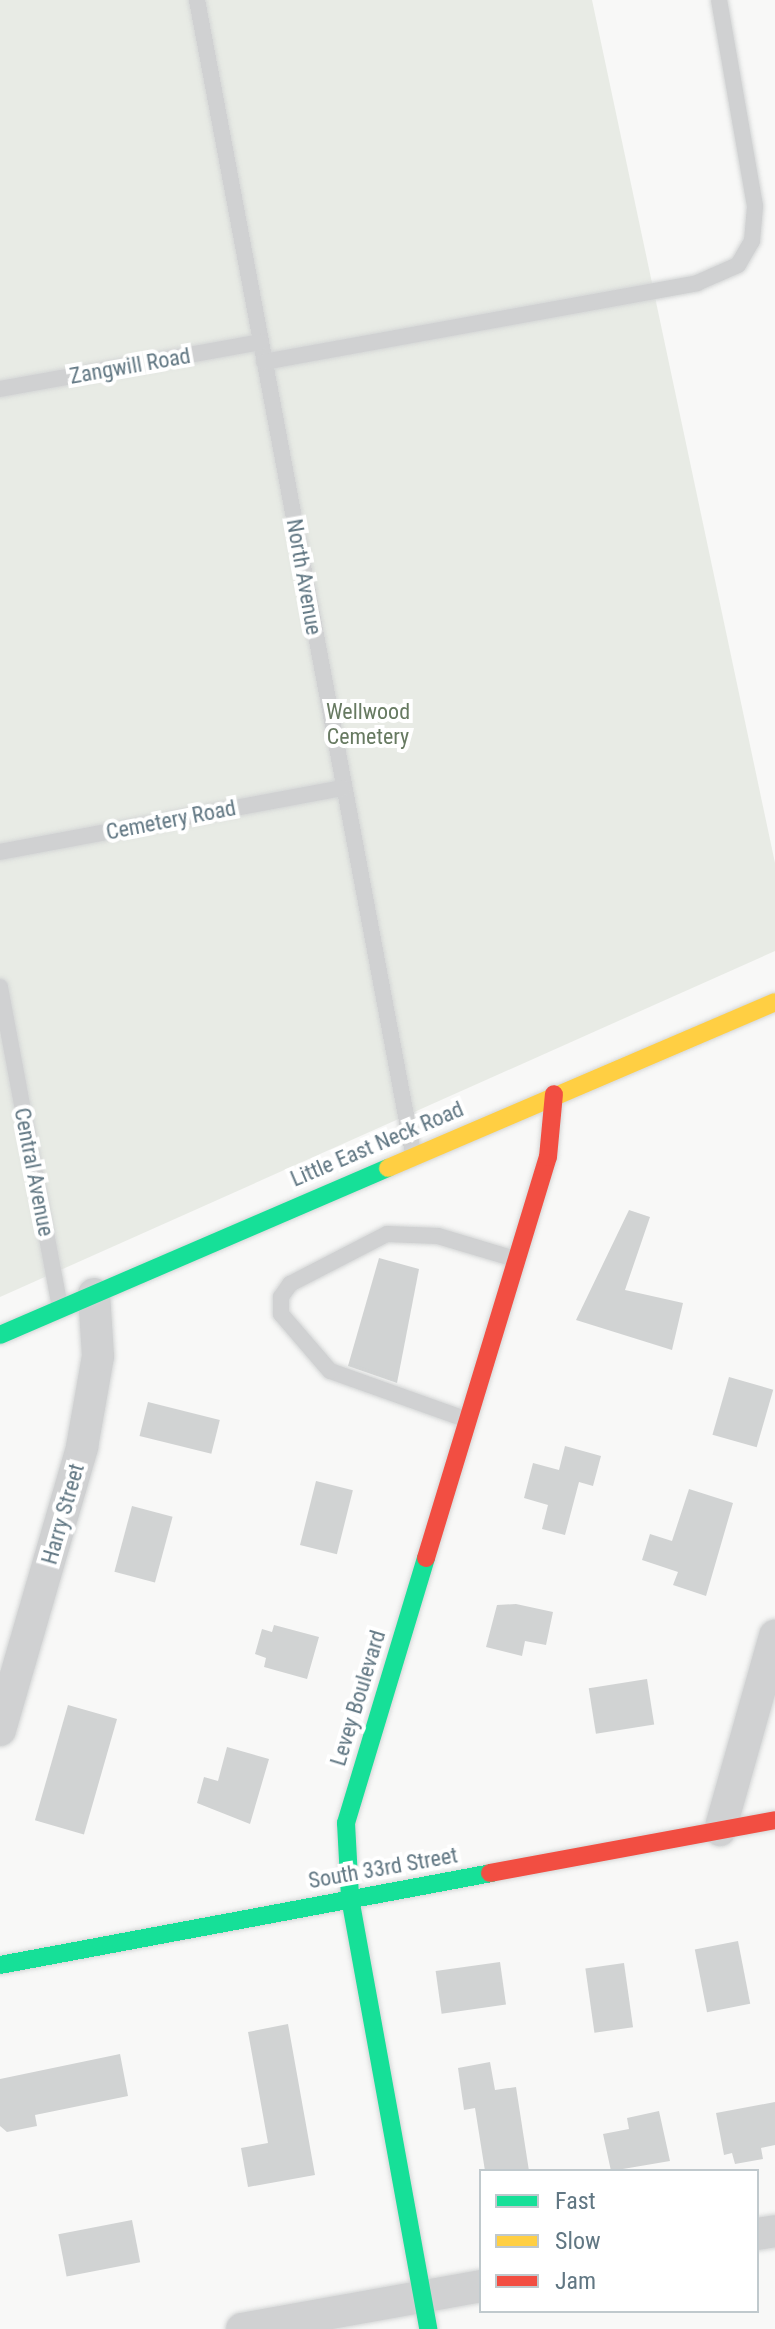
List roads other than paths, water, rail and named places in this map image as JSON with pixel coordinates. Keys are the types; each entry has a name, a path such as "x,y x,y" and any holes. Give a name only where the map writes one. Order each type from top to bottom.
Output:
{"street":[{"name":"Little East Neck Road","path":"0,1335 413,1153 775,1002"},
{"name":"Levey Boulevard","path":"428,2329 350,1898 346,1823 548,1157 554,1094"},
{"name":"Harry Street","path":"0,1730 82,1447 98,1356 94,1294"},
{"path":"720,1830 775,1636"},
{"name":"South 33rd Street","path":"0,1965 775,1820"},
{"path":"242,2329 479,2286"}],"lane":[{"name":"North Avenue","path":"197,0 413,1153"},
{"path":"264,362 697,283 738,265 752,241 755,206 719,0"},
{"name":"Zangwill Road","path":"0,389 261,342"},
{"name":"Cemetery Road","path":"0,852 343,788"},
{"name":"Central Avenue","path":"0,987 60,1309"},
{"path":"467,1420 330,1371 281,1314 281,1297 290,1284 387,1234 438,1236 516,1259"}],"park label":[{"name":"Wellwood Cemetery","path":"368,724"}]}
